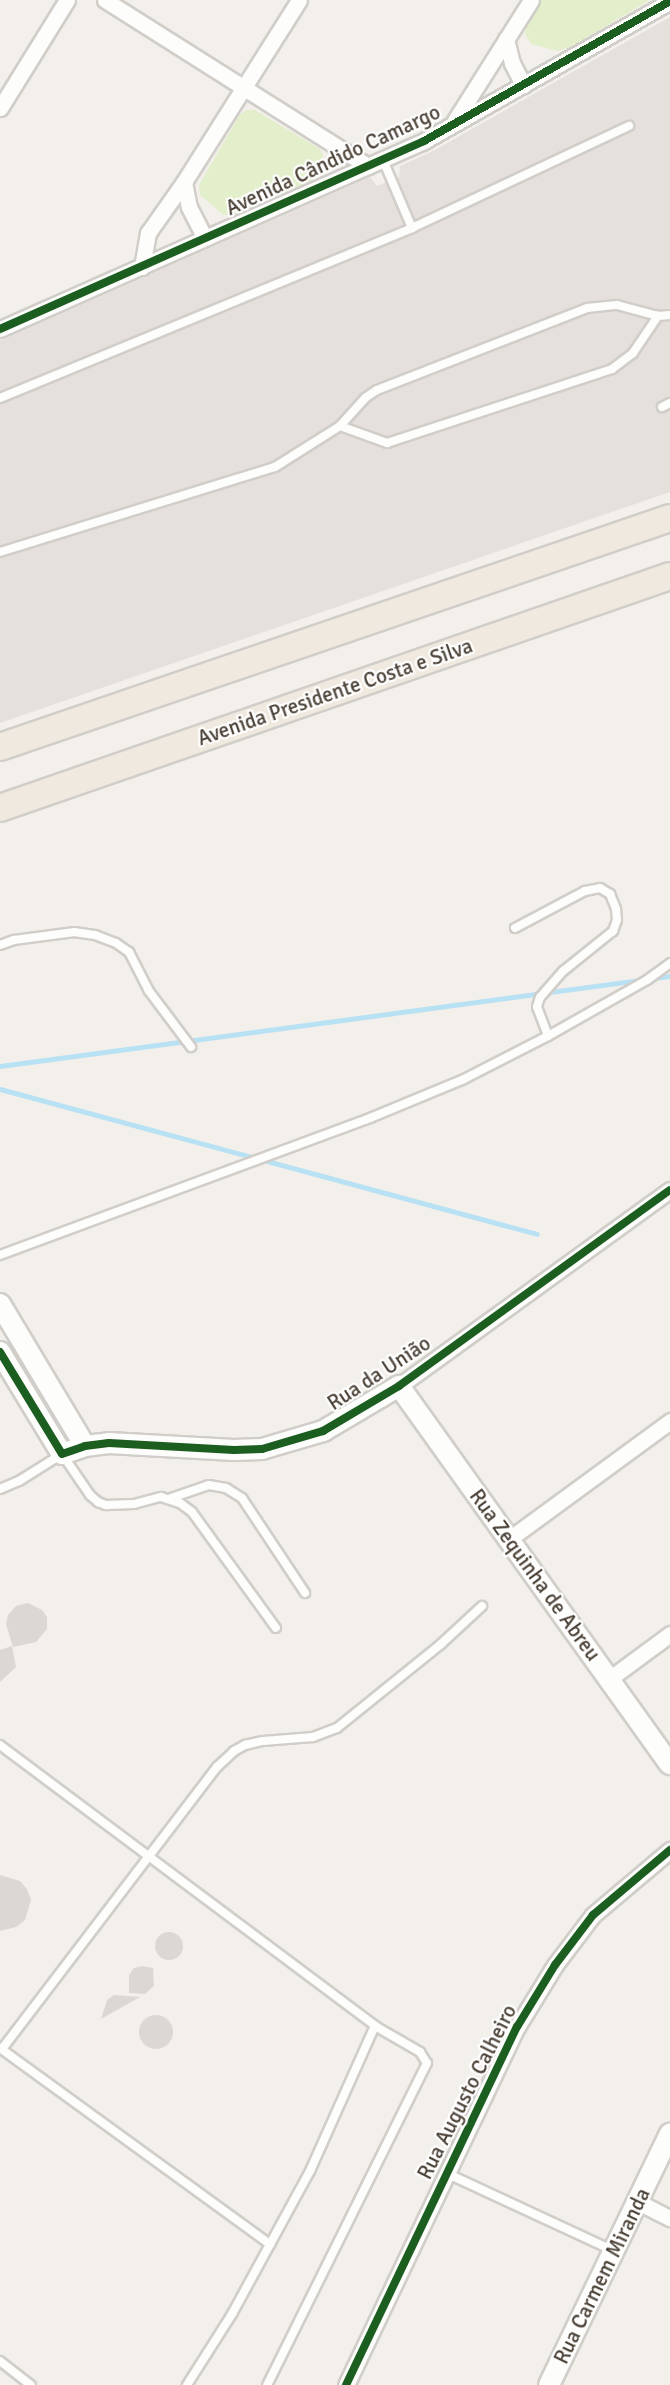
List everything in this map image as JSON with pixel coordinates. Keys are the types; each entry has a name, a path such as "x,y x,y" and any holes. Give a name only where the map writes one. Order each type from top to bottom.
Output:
{"highway":[{"path":"0,747 670,518"},
{"name":"Avenida Presidente Costa e Silva","path":"0,808 670,576"}],"street":[{"path":"0,108 67,0"},
{"path":"105,0 368,166"},
{"path":"142,267 148,233 184,182 299,0"},
{"path":"452,126 531,0"},
{"name":"Avenida Cândido Camargo","path":"0,329 383,160 452,126 670,1"},
{"path":"506,39 512,63 523,85"},
{"path":"184,182 189,207 205,238"},
{"name":"Rua da União","path":"62,1454 85,1446 109,1443 234,1450 261,1449 323,1431 399,1386 670,1190"},
{"path":"0,1304 85,1446"},
{"path":"0,1352 62,1454"},
{"name":"Rua Zequinha de Abreu","path":"399,1386 670,1764"},
{"path":"509,1539 670,1421"},
{"path":"609,1679 670,1634"},
{"name":"Rua Augusto Calheiro","path":"346,2385 517,2027 555,1965 593,1915 670,1850"},
{"name":"Rua Carmem Miranda","path":"549,2385 670,2134"},
{"path":"638,2202 670,2218"}],"lane":[{"path":"0,398 412,228 629,126"},
{"path":"383,160 412,228"},
{"path":"0,552 274,466 340,426 365,398 377,390 587,308 617,305 658,316 670,315"},
{"path":"340,426 387,444 612,369 633,353 658,316"},
{"path":"515,928 585,891 600,888 610,894 616,909 617,920 613,931 563,971 540,998 537,1007 548,1035"},
{"path":"0,945 14,940 74,932 95,935 116,943 129,952 149,991 191,1047"},
{"path":"0,1255 370,1118 464,1080 647,980 670,963"},
{"path":"0,1489 19,1481 62,1454 90,1495 106,1505 134,1504 161,1497 171,1498 209,1485 226,1488 242,1498 305,1593"},
{"path":"171,1498 192,1512 276,1628"},
{"path":"270,2244 1,2048 217,1767 234,1751 245,1745 313,1737 337,1728 441,1644 482,1606"},
{"path":"0,1745 375,2026 420,2052 427,2063 267,2385"},
{"path":"187,2385 232,2314 309,2171 375,2026"},
{"path":"446,2173 615,2252"},
{"path":"0,2361 31,2385"}],"shaded area":[{"path":"670,17 670,492 0,723 0,341 370,177 377,186 399,177 400,166 433,151"}],"green space":[{"path":"541,0 650,0 570,47 558,51 531,44 525,34 527,22"},
{"path":"246,110 255,110 320,149 323,155 322,165 319,174 311,181 234,214 223,215 200,195 199,185 239,116"}],"building":[{"path":"28,1603 42,1610 47,1617 47,1629 36,1642 13,1647 6,1624 8,1615 16,1606"},
{"path":"12,1646 16,1667 0,1682 0,1650"},
{"path":"0,1875 20,1881 27,1889 31,1900 25,1920 16,1927 0,1931"},
{"path":"169,1932 179,1936 183,1946 179,1956 169,1960 159,1956 155,1946 159,1936"},
{"path":"142,1966 153,1968 154,1986 145,1994 129,1993 129,1975 134,1968"},
{"path":"114,1995 140,1997 101,2019 107,2000"},
{"path":"156,2015 168,2020 173,2032 168,2044 156,2049 144,2044 139,2032 144,2020"}],"waterway":[{"path":"0,1066 670,976"},
{"path":"0,1089 537,1234"}],"cycle path":[{"path":"0,329 424,141 670,1"},
{"path":"0,1352 62,1454 85,1446 109,1443 234,1450 262,1449 323,1431 399,1386 670,1190"},
{"path":"346,2385 517,2027 555,1965 593,1915 670,1850"}]}
